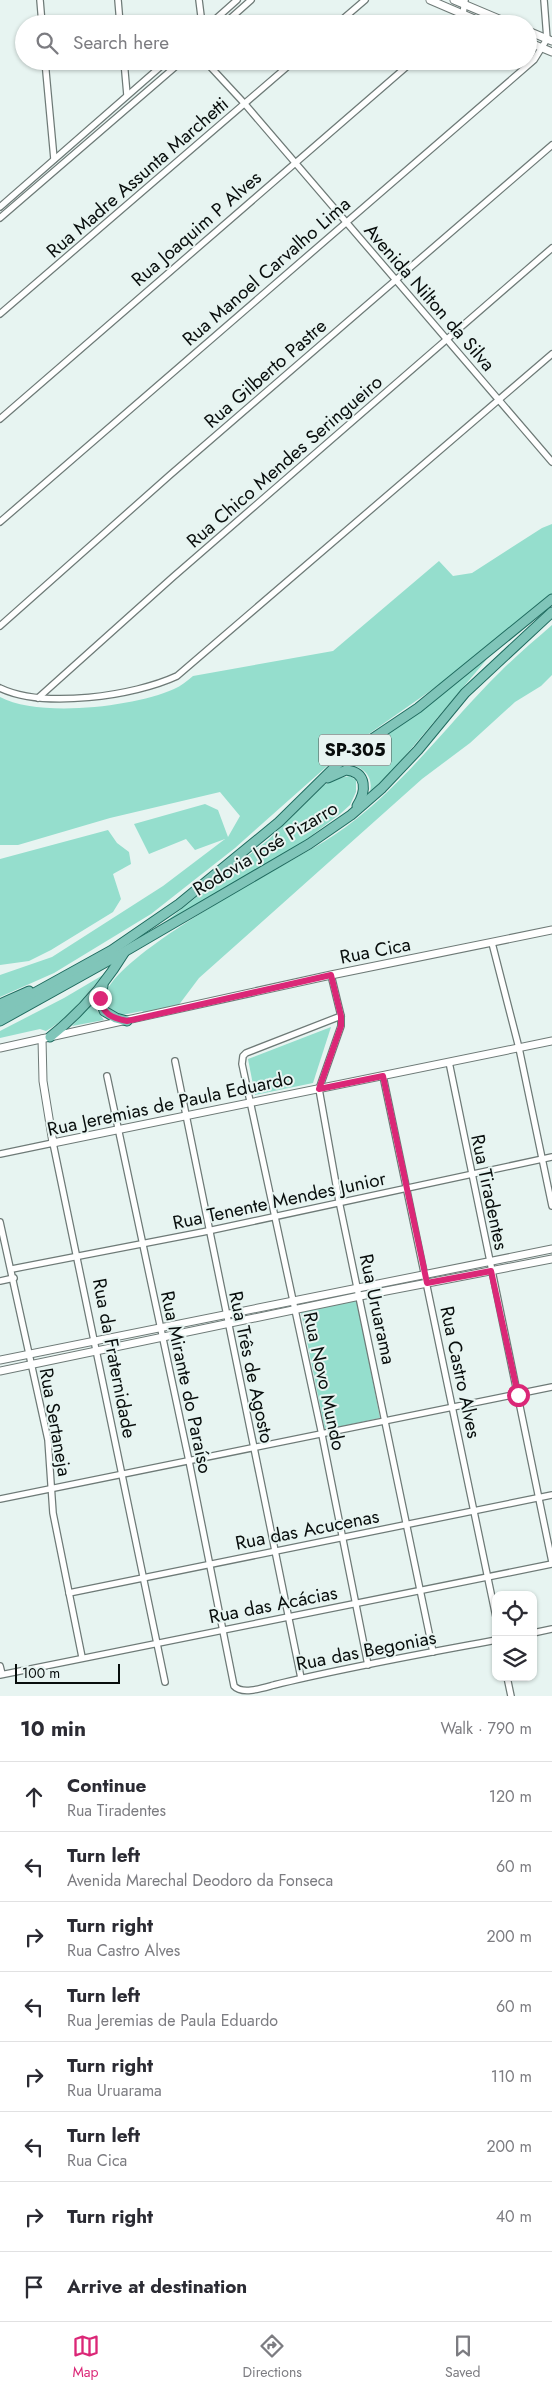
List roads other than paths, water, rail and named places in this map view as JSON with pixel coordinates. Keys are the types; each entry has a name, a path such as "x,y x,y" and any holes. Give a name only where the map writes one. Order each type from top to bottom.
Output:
{"main road":[{"name":"Rodovia José Pizarro","path":"0,1012 62,979 138,933 200,888 256,842 345,757 418,708 552,599"},
{"name":"Rodovia José Pizarro","path":"0,1021 135,946 309,844 351,815 382,788 418,750 465,693 552,612"},
{"path":"314,786 341,771 353,770 359,774 363,779 364,792 351,815"},
{"path":"0,1004 51,980 138,933"},
{"path":"46,1038 78,1014 104,982 124,952"},
{"path":"104,982 100,998 104,1011 116,1018 127,1021"}],"street":[{"path":"40,0 41,15"},
{"path":"118,0 119,15"},
{"path":"199,0 201,15"},
{"path":"220,15 237,0"},
{"path":"234,15 250,0"},
{"path":"348,15 365,0"},
{"path":"430,0 463,14 465,2"},
{"path":"454,0 465,2 492,15"},
{"path":"544,0 549,40"},
{"path":"537,35 549,40"},
{"name":"Rua Manoel Carvalho Lima","path":"537,56 549,40"},
{"path":"537,46 552,52"},
{"path":"46,70 54,159"},
{"path":"125,70 127,95"},
{"path":"0,207 156,70"},
{"path":"0,218 172,70"},
{"name":"Avenida Nilton da Silva","path":"213,70 244,103 499,400 551,457"},
{"name":"Rua Madre Assunta Marchetti","path":"0,314 283,70"},
{"name":"Rua Joaquim P Alves","path":"0,419 294,162 402,70"},
{"name":"Rua Manoel Carvalho Lima","path":"0,522 522,70"},
{"name":"Rua Gilberto Pastre","path":"0,626 76,557 552,145"},
{"name":"Rua Chico Mendes Seringueiro","path":"38,698 446,338 552,248"},
{"path":"0,688 16,695 38,698 117,694 148,687 177,676 552,354"},
{"path":"549,931 552,926"},
{"name":"Rua Cica","path":"0,1048 331,975 549,931"},
{"path":"492,943 519,1048 552,1206"},
{"name":"Rua Uruarama","path":"331,975 341,1016 340,1030 319,1089 339,1201 433,1652"},
{"name":"Rua Novo Mundo","path":"341,1016 246,1053 243,1056 242,1064 322,1435 368,1666"},
{"name":"Rua da Fraternidade","path":"46,1038 43,1081 52,1143 78,1257 165,1682"},
{"name":"Rua Jeremias de Paula Eduardo","path":"0,1154 552,1041"},
{"name":"Rua Três de Agosto","path":"175,1061 301,1678"},
{"name":"Rua Tiradentes","path":"448,1062 552,1563"},
{"name":"Rua Mirante do Paraíso","path":"108,1076 224,1629 231,1678 236,1689 241,1690"},
{"name":"Rua Castro Alves","path":"383,1076 492,1599"},
{"name":"Rua Tenente Mendes Junior","path":"12,1269 142,1244 552,1157"},
{"name":"Rua Sertaneja","path":"0,1222 14,1278 48,1440 53,1512 82,1658"},
{"path":"0,1360 552,1249"},
{"path":"0,1371 360,1296 552,1259"},
{"path":"0,1280 14,1278"},
{"path":"0,1499 552,1387"},
{"name":"Rua das Acucenas","path":"69,1593 552,1495"},
{"name":"Rua das Acácias","path":"1,1674 552,1563"},
{"path":"537,1632 552,1629"},
{"name":"Rua das Begonias","path":"241,1690 262,1688 301,1678 492,1641"},
{"path":"0,1666 1,1674"},
{"path":"509,1681 511,1696"}]}
